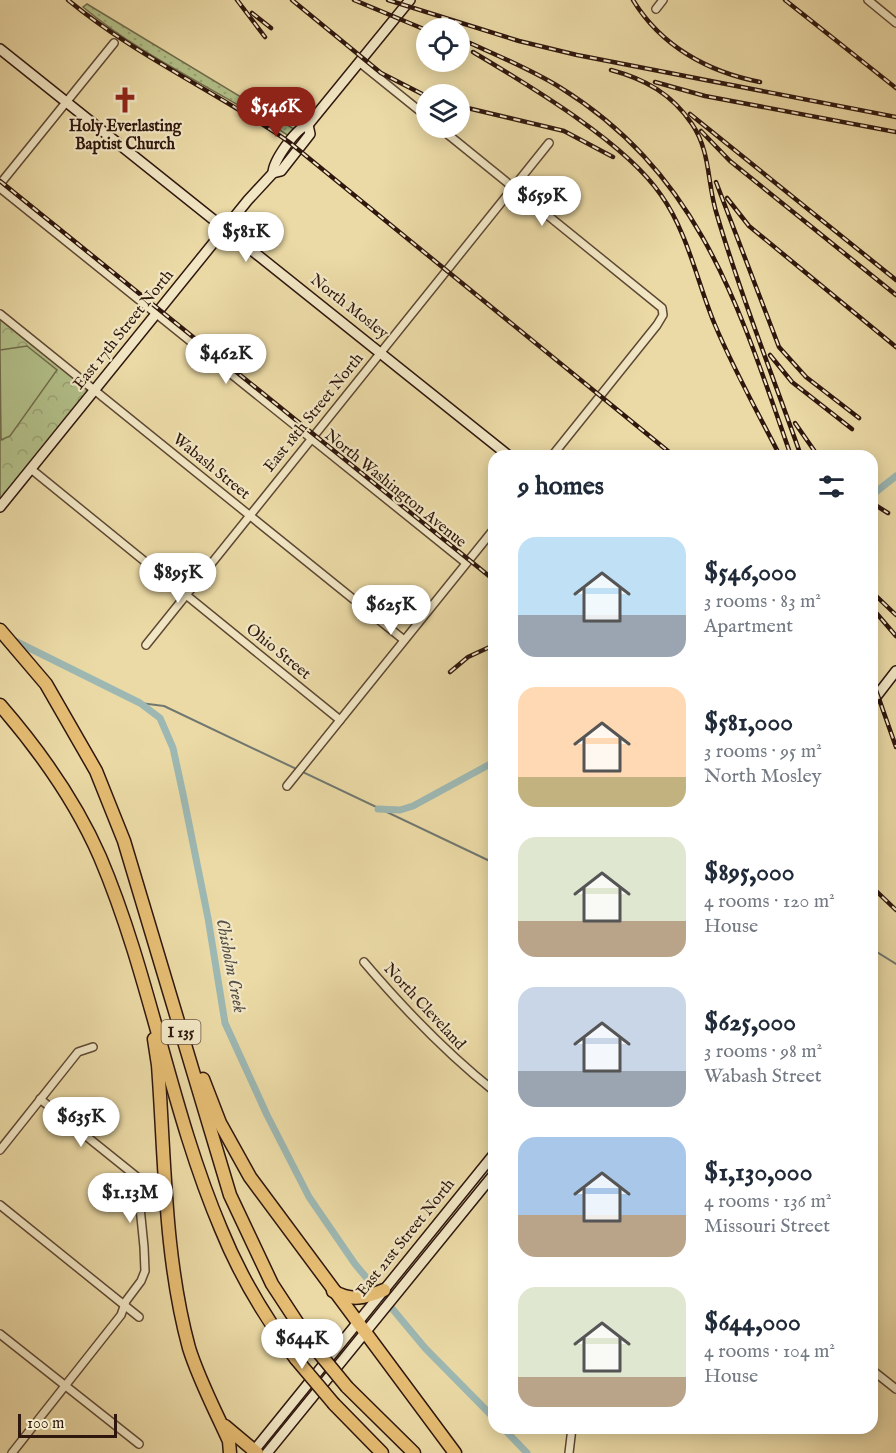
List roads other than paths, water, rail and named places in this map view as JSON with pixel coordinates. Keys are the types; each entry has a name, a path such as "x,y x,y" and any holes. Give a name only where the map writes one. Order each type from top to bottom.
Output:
{"highway":[{"name":"I 135","path":"0,630 46,684 96,771 116,820 230,1195 272,1284 310,1342 346,1387 414,1453"},
{"name":"I 135","path":"0,705 57,779 85,828 112,889 141,973 191,1141 221,1229 250,1289 296,1359 334,1404 382,1453"},
{"path":"141,973 158,1065 169,1238 177,1291 189,1348 204,1387 221,1420 229,1441 230,1453"},
{"path":"171,997 220,1123 250,1178 455,1453"},
{"path":"332,1290 366,1303 388,1286"},
{"path":"221,1420 254,1452"}],"street":[{"name":"East 17th Street North","path":"0,507 157,312 273,173 273,165 302,127 308,125 410,0"},
{"path":"656,9 663,0"},
{"path":"868,0 896,23"},
{"path":"0,186 114,43"},
{"name":"North Mosley","path":"0,49 502,450"},
{"path":"359,62 416,108"},
{"path":"452,138 656,300 662,308 663,315 657,325 557,450"},
{"name":"East 18th Street North","path":"146,645 549,143"},
{"name":"North Washington Avenue","path":"0,186 466,563"},
{"name":"Wabash Street","path":"0,314 404,640"},
{"name":"Ohio Street","path":"31,469 340,720"},
{"path":"286,786 488,536"},
{"path":"878,694 896,671"},
{"name":"North Cleveland","path":"364,962 415,1021 452,1057 488,1086"},
{"path":"0,1150 78,1053 93,1047"},
{"path":"12,1453 121,1315 145,1271 137,1177 40,1099"},
{"name":"East 21st Street North","path":"388,1286 488,1161"},
{"name":"East 21st Street North","path":"254,1452 360,1328 377,1317 488,1181"},
{"path":"0,1205 139,1317"},
{"name":"East 21st Street North","path":"267,1453 360,1328 366,1303"},
{"path":"0,1334 139,1444"},
{"path":"878,1375 896,1389"},
{"path":"570,1453 572,1434"}],"waterway":[{"path":"878,490 896,476"},
{"name":"Chisholm Creek","path":"13,640 140,703 160,718 173,748 183,794 208,918 225,1023 267,1115 309,1197 355,1264 425,1348 488,1412"},
{"path":"140,703 164,706 488,860"},
{"path":"378,809 400,810 413,806 488,765"},
{"path":"878,953 896,964"},
{"path":"509,1434 527,1453"}],"railway":[{"path":"68,0 121,39 289,142 667,450"},
{"path":"237,0 265,37"},
{"path":"292,0 381,73 416,91"},
{"path":"354,0 416,26"},
{"path":"388,0 519,41 577,55 896,117"},
{"path":"633,0 657,31 672,44 704,64 760,82"},
{"path":"785,0 896,88"},
{"path":"252,13 271,28"},
{"path":"470,43 549,81 609,123 649,162 682,204 733,298 789,450"},
{"path":"473,52 547,98 600,135 645,175 661,195 685,241 722,342 777,450"},
{"path":"611,70 646,83 667,96 684,113 698,135 706,157 714,203 726,246 799,450"},
{"path":"655,82 705,96 896,132"},
{"path":"470,109 564,131 613,157"},
{"path":"690,114 896,280"},
{"path":"701,131 730,161 896,295"},
{"path":"0,181 488,575"},
{"path":"716,182 779,347 806,377 859,418"},
{"path":"727,198 749,226 896,347"},
{"path":"770,355 792,382 852,429"},
{"path":"795,423 814,450"},
{"path":"878,507 888,513"},
{"path":"878,598 896,615"},
{"path":"878,615 896,636"},
{"path":"450,672 468,657 488,648"},
{"path":"878,696 896,747"},
{"path":"878,893 896,910"}],"place":[{"name":"Holy Everlasting Baptist Church","path":"125,100"}]}
